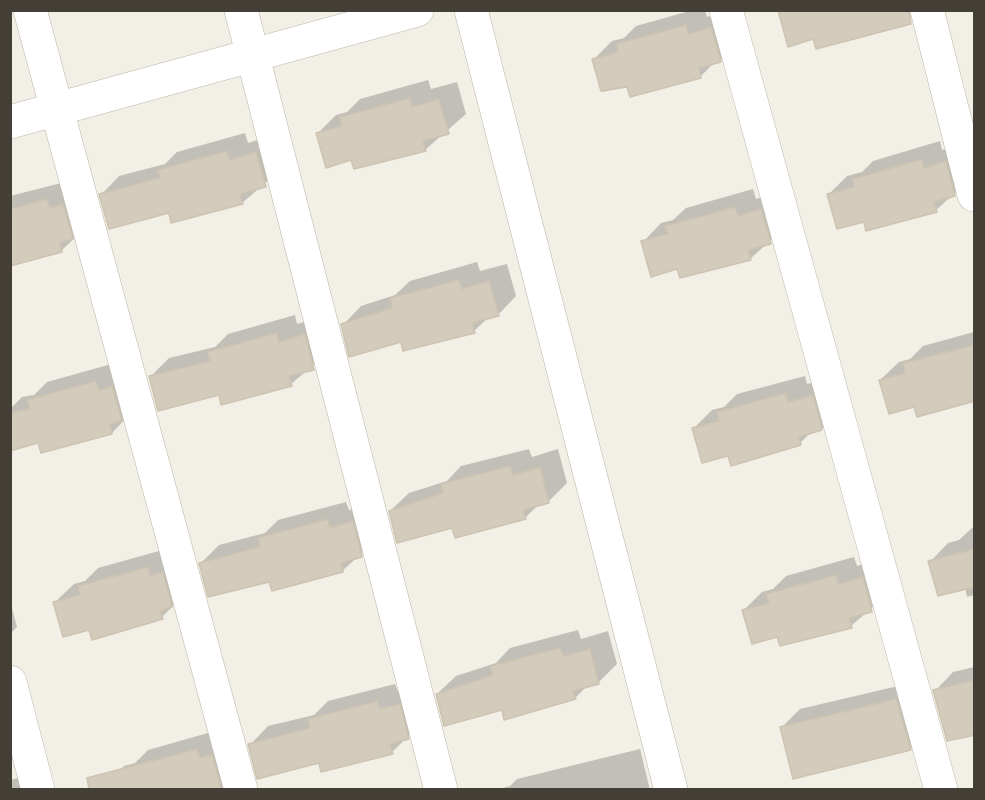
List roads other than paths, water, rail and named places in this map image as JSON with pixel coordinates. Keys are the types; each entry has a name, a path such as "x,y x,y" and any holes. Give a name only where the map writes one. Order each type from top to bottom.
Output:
{"street":[{"path":"30,10 241,789"},
{"path":"241,10 441,789"},
{"path":"10,122 417,10"},
{"path":"471,10 671,789"},
{"path":"726,10 941,789"},
{"path":"927,10 975,195"},
{"path":"10,682 38,789"}]}
